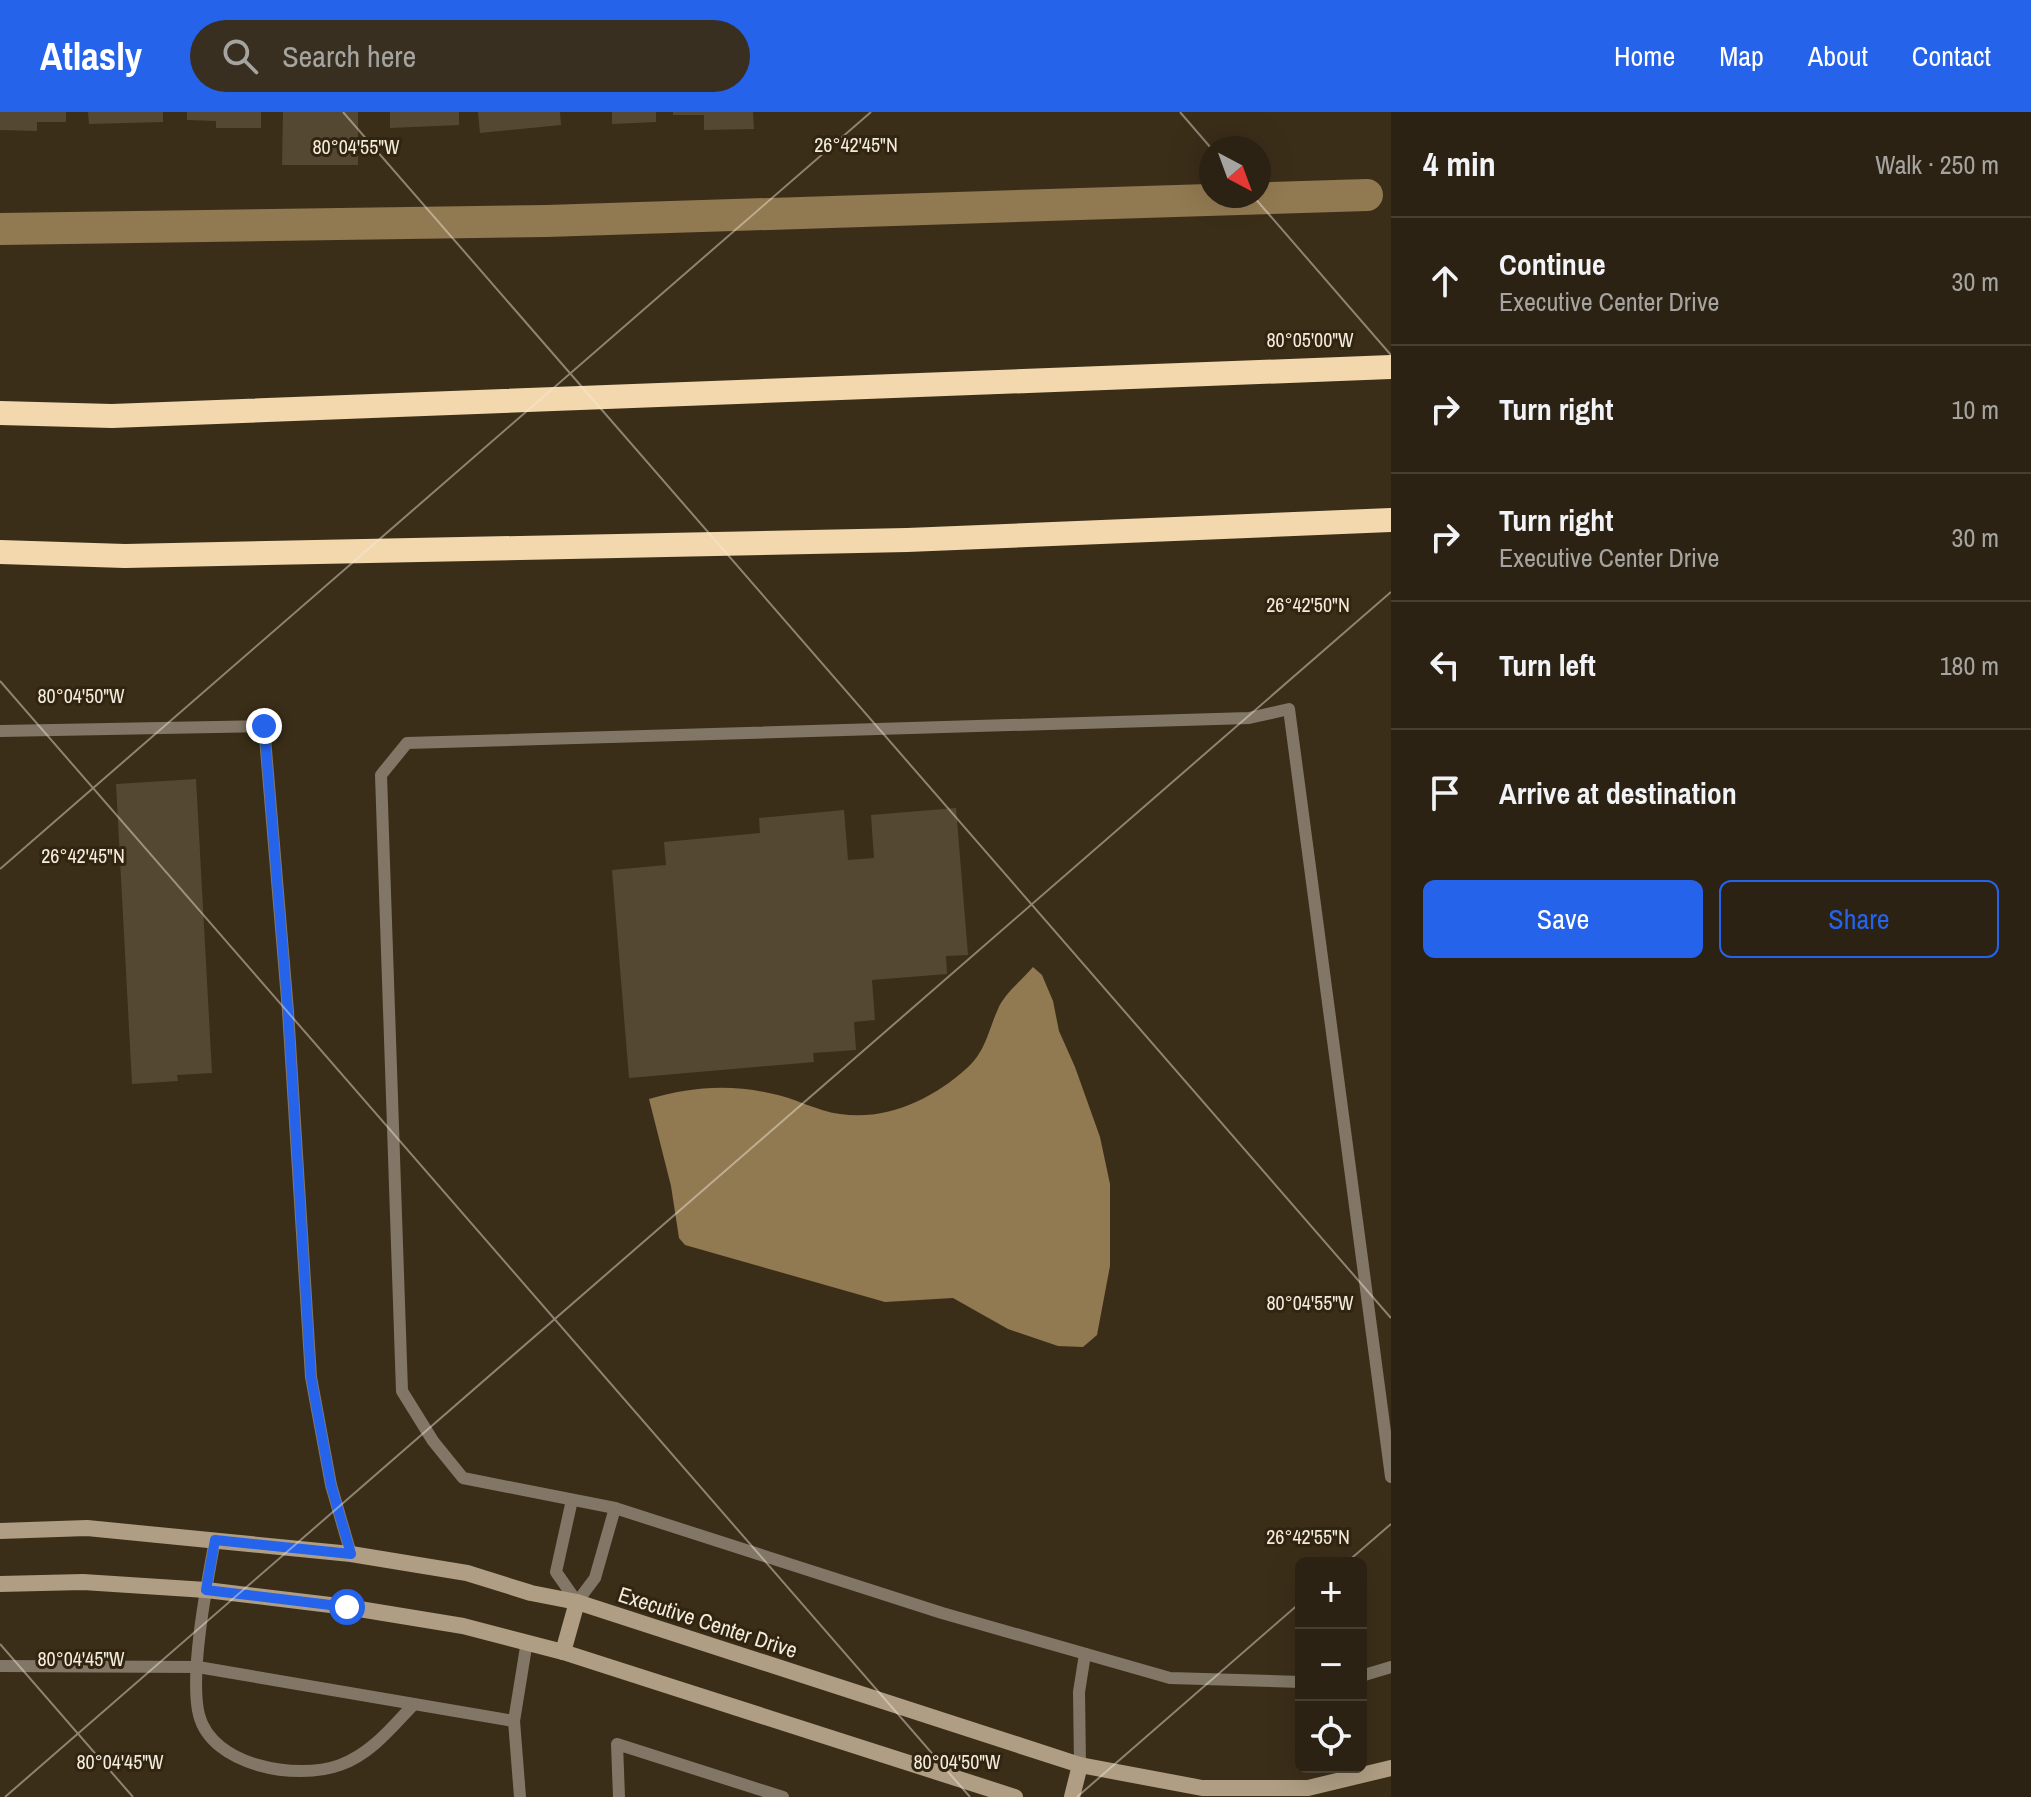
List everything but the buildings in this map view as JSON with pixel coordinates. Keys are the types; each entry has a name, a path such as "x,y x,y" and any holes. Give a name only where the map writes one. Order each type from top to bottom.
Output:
{"highway":[{"path":"0,413 112,416 1391,367"},
{"path":"0,552 125,556 907,540 1391,520"}],"street":[{"name":"Executive Center Drive","path":"0,1531 87,1528 351,1554 467,1573 531,1593 577,1602 1080,1765 1202,1788 1308,1788 1391,1768"},
{"path":"0,1584 83,1582 206,1590 463,1626 563,1652 1015,1797"},
{"path":"563,1652 577,1602"},
{"path":"1072,1797 1080,1765"}],"lane":[{"path":"1295,1682 1170,1678 942,1613 615,1508 463,1478 433,1441 402,1391 381,775 407,743 1249,718 1289,709 1391,1477"},
{"path":"0,731 264,726 288,1011 311,1377 331,1485 351,1554"},
{"path":"572,1500 556,1572 577,1602 595,1578 615,1508"},
{"path":"215,1540 206,1590 196,1699 199,1717 207,1734 220,1747 269,1769 305,1772 340,1765 371,1748 414,1704"},
{"path":"520,1797 514,1721 527,1641"},
{"path":"1080,1765 1079,1692 1085,1654"},
{"path":"0,1666 198,1667 514,1721"},
{"path":"1367,1674 1391,1667"},
{"path":"619,1797 617,1744 783,1797"}],"shaded area":[{"path":"1033,967 1042,975 1053,1001 1059,1031 1100,1137 1110,1184 1110,1266 1097,1335 1083,1347 1058,1346 1008,1329 953,1298 885,1302 685,1245 679,1238 671,1186 649,1099 694,1089 724,1088 778,1095 840,1114 892,1111 939,1089 973,1061 983,1048 1001,1003"}],"waterway":[{"path":"0,229 546,221 1367,195"}],"route":[{"path":"264,726 288,1011 311,1377 331,1485 351,1554 215,1540 206,1590 347,1607"}]}
